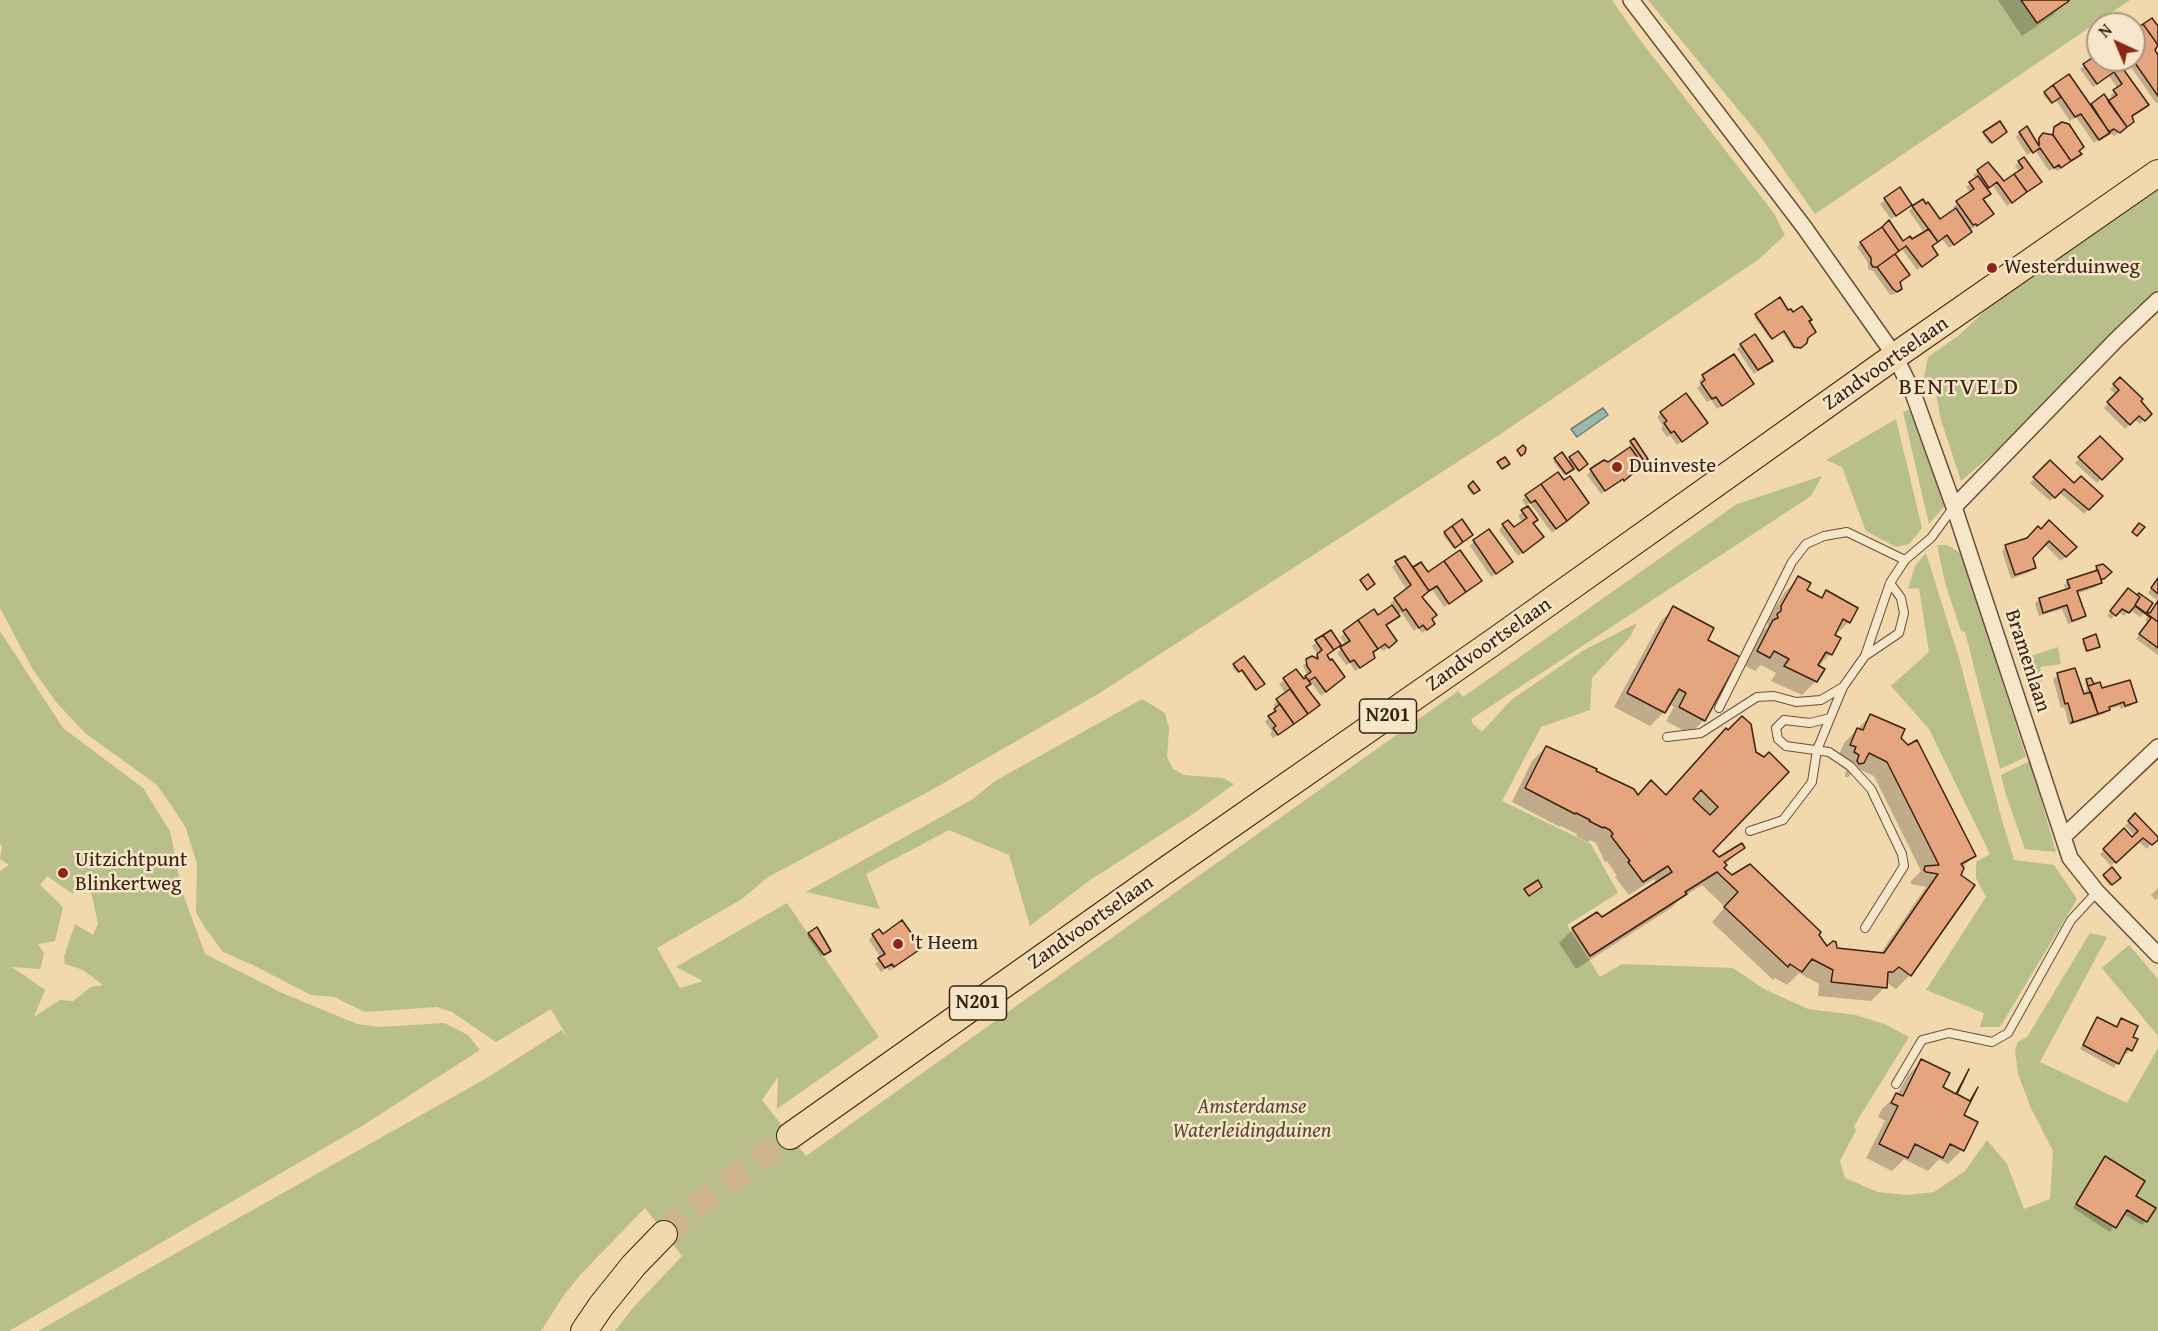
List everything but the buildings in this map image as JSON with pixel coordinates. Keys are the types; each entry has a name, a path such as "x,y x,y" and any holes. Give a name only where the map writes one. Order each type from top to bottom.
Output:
{"main road":[{"name":"Zandvoortselaan","path":"790,1136 2158,173"},
{"path":"584,1331 627,1273 664,1234"}],"street":[{"path":"1630,0 1804,227 1895,356"},
{"path":"1954,507 2117,339 2158,300"},
{"name":"Bramenlaan","path":"1895,356 1913,393 1954,507 2070,858 2097,892 2158,955"},
{"path":"2063,837 2158,747"}],"lane":[{"path":"1749,831 1783,820 1812,782 1817,750 1843,687 1865,656 1890,583 1905,560 1931,538 1954,507"},
{"path":"1719,708 1792,562 1806,544 1824,536 1847,532 1905,560"},
{"path":"1865,656 1899,633 1904,613 1901,598 1890,583"},
{"path":"1667,737 1701,733 1757,697 1774,696 1796,702 1821,700 1843,687"},
{"path":"1830,718 1810,723 1784,720 1776,728 1778,739 1786,746 1829,752 1850,766 1871,789 1902,854 1904,866 1864,928"},
{"path":"1896,1084 1922,1040 1949,1032 1992,1042 2008,1033 2071,920 2097,892"}],"green space":[{"name":"Amsterdamse Waterleidingduinen","path":"0,0 1612,0 1637,36 1773,212 1785,235 1759,259 1493,439 1098,694 928,792 768,877 742,899 657,948 680,988 703,981 676,967 787,903 879,1037 777,1109 778,1077 762,1100 806,1156 1458,691 1463,697 1737,504 1822,476 1811,496 1471,719 1482,732 1511,700 1584,650 1637,623 1630,637 1592,678 1590,710 1541,727 1502,801 1591,844 1618,893 1567,925 1600,977 1622,964 1733,968 1764,989 1808,1009 1856,1015 1887,1025 1909,1037 1854,1126 1856,1130 1840,1161 1845,1178 1878,1192 1907,1195 1934,1192 1965,1171 1987,1140 2007,1164 2024,1209 2050,1199 2053,1151 2030,1106 2018,1074 2015,1050 2018,1042 2027,1037 2090,933 2107,937 2040,1062 2127,1103 2158,1048 2158,1331 615,1331 632,1309 682,1256 645,1208 581,1274 564,1295 541,1331 38,1331 485,1079 562,1030 568,1038 551,1009 496,1042 452,1012 437,1007 365,1012 334,997 311,995 223,952 196,912 197,864 186,828 171,805 156,784 85,733 56,702 32,668 0,608"},
{"path":"1648,0 2130,0 2112,12 2086,12 2086,30 1815,214 1760,136"},
{"path":"2158,188 2158,290 2003,445 1961,481 1941,420 1934,383 1923,383 1928,357 1958,336 1991,305"},
{"path":"1911,409 1945,506 1929,524 1903,412"},
{"path":"1896,419 1922,528 1909,544 1896,547 1866,531 1842,467 1826,460"},
{"path":"1937,545 1947,545 1962,554 2026,757 2000,769 1965,632 1961,631 1945,583"},
{"path":"1926,553 1959,658 2014,860 2054,865 2077,899 2000,1027 1980,1027 1984,1013 1926,990 1986,897 1976,878 1976,862 1990,854 1929,729 1891,686 1929,652 1919,588 1908,589 1915,566"},
{"path":"0,631 63,728 143,788 170,831 182,891 205,954 282,993 357,1024 379,1027 444,1023 468,1035 480,1050 362,1126 9,1331 0,1331 0,871 9,865 0,859 2,846 0,844","holes":["47,876 73,894 80,883 90,887 98,924 93,935 75,924 64,956 65,964 83,970 103,985 91,987 73,1001 60,1000 34,1017 45,990 12,967 40,969 44,954 38,944 55,941 63,907 40,885"]},
{"path":"2058,647 2061,664 2040,667 2042,680 2031,689 2019,660"},
{"path":"1142,699 1165,713 1169,728 1167,757 1173,769 1184,775 1223,778 1234,784 1193,814 1090,880 1030,926 1009,855 949,830 866,874 880,909 806,892 973,799 995,781"},
{"path":"2030,761 2056,852 2025,849 2007,798 2001,775"},
{"path":"2129,945 2158,979 2158,1036 2102,968"}],"water":[{"path":"1603,408 1608,415 1577,437 1571,429"}],"tunnel":[{"path":"664,1234 693,1208 790,1136"}],"place":[{"name":"Westerduinweg","path":"1992,268"},
{"name":"Duinveste","path":"1617,467"},
{"name":"Uitzichtpunt Blinkertweg","path":"63,873"},
{"name":"'t Heem","path":"898,944"}],"district":[{"name":"BENTVELD","path":"1959,388"}]}
